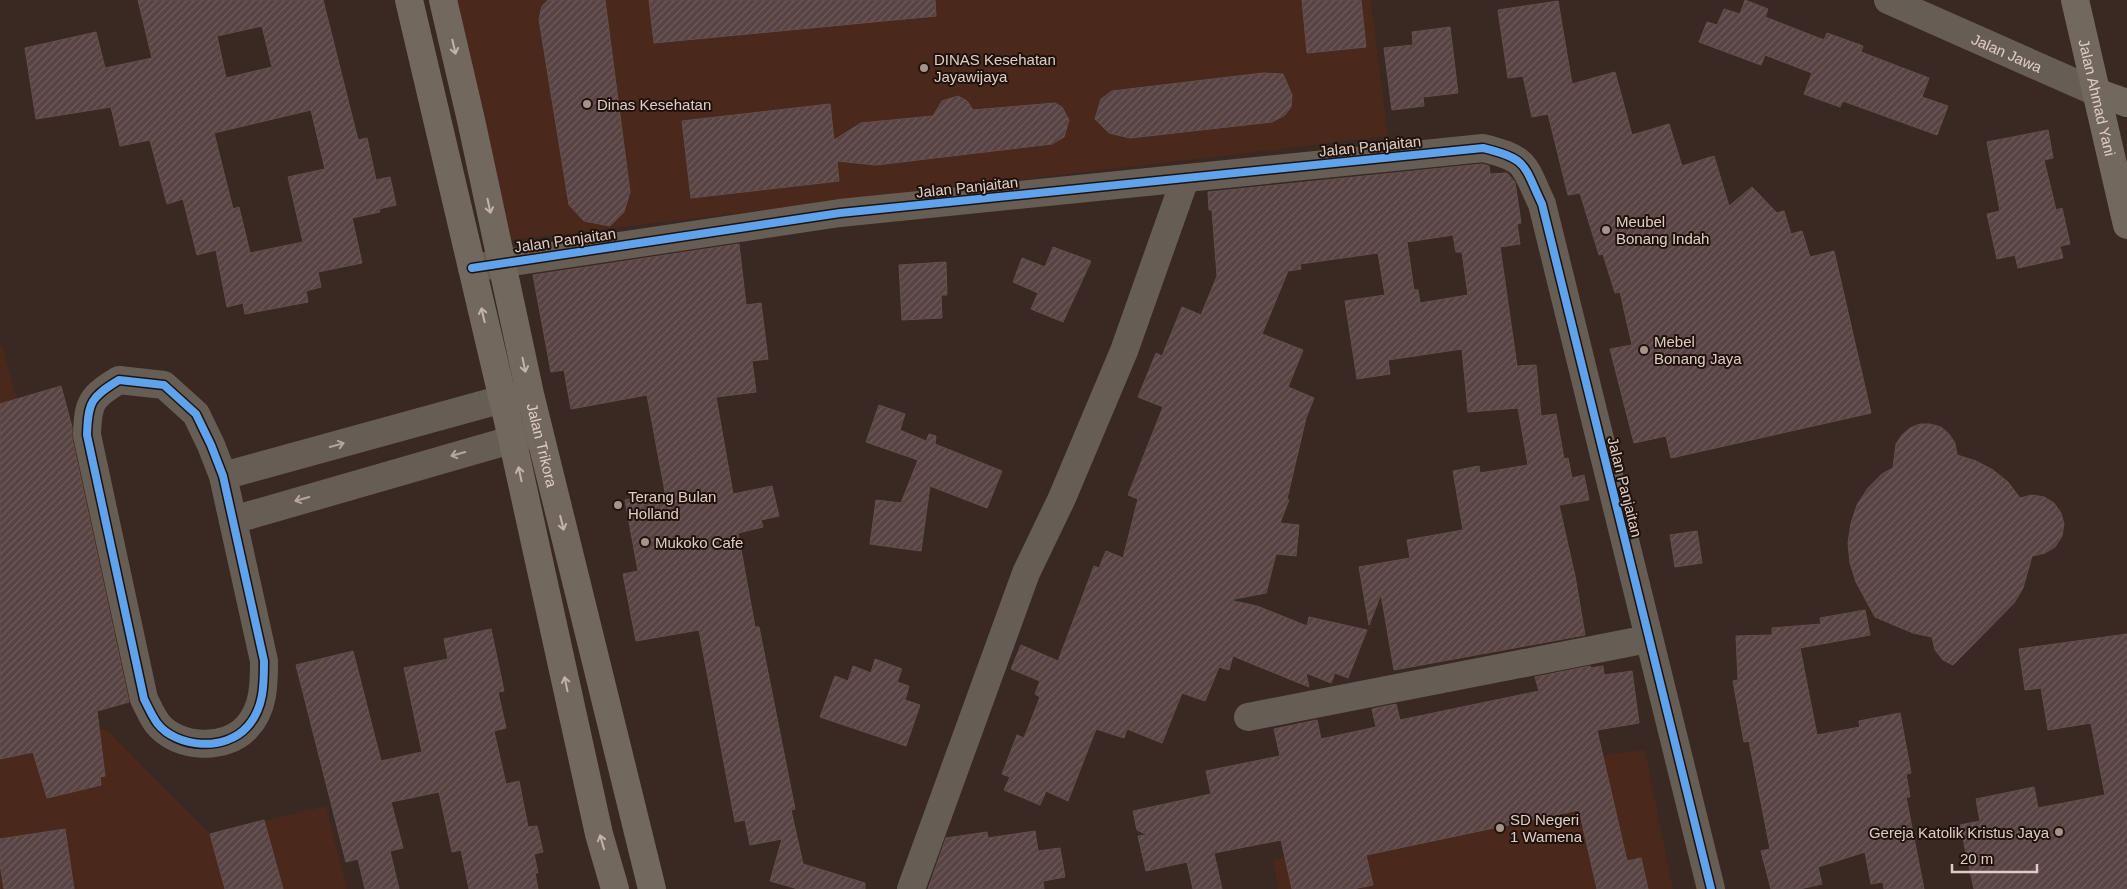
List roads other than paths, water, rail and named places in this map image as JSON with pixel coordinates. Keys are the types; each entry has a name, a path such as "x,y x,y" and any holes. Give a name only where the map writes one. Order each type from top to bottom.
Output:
{"main road":[{"name":"Jalan Trikora","path":"409,0 512,438 597,824 615,889"},
{"name":"Jalan Trikora","path":"443,0 530,394 652,889"},
{"name":"Jalan Ahmad Yani","path":"2075,0 2127,225"},
{"name":"Jalan Jawa","path":"2096,92 2127,103"}],"street":[{"name":"Jalan Jawa","path":"1888,0 2096,92"},
{"name":"Jalan Panjaitan","path":"472,268 840,213 1483,148 1509,155 1523,163 1542,204 1711,889"},
{"path":"911,889 1026,573 1062,498 1124,351 1185,179"},
{"path":"119,380 164,386 196,414 212,445 223,476 233,520 264,661 264,689 257,712 247,728 227,741 211,745 173,736 157,724 144,699 87,435 88,410 101,390 119,380"},
{"path":"223,476 503,399 530,394"},
{"path":"233,520 512,438 539,432"},
{"path":"1248,717 1648,638"}],"place":[{"name":"DINAS Kesehatan Jayawijaya","path":"924,68"},
{"name":"Dinas Kesehatan","path":"587,104"},
{"name":"Meubel Bonang Indah","path":"1606,230"},
{"name":"Mebel Bonang Jaya","path":"1644,350"},
{"name":"Terang Bulan Holland","path":"618,505"},
{"name":"Mukoko Cafe","path":"645,542"},
{"name":"SD Negeri 1 Wamena","path":"1500,828"},
{"name":"Gereja Katolik Kristus Jaya","path":"2059,832"}]}
